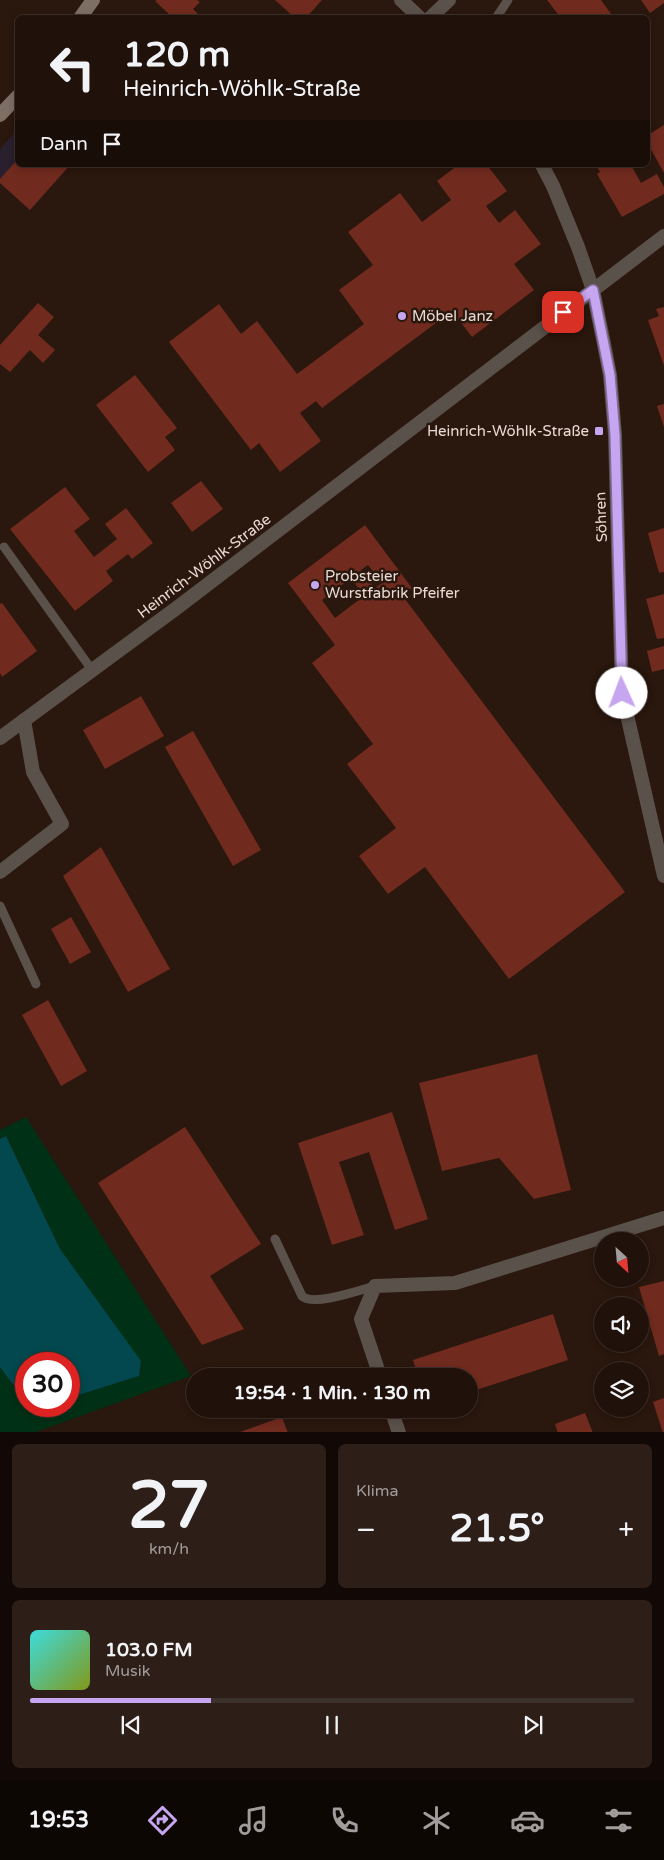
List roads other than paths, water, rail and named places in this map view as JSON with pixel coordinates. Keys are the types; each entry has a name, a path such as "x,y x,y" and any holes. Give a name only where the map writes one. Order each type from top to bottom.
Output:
{"main road":[{"path":"82,15 92,0"},
{"path":"0,115 15,99"}],"street":[{"path":"401,0 417,15"},
{"path":"433,15 449,0"},
{"name":"Söhren","path":"543,167 578,246 593,290 610,375 615,435 622,693 664,876"},
{"name":"Heinrich-Wöhlk-Straße","path":"0,738 178,607 664,236"},
{"path":"0,872 62,824 34,772 24,720"},
{"path":"377,1368 361,1318 375,1286 455,1283 664,1218"},
{"path":"394,1418 399,1432"}],"lane":[{"path":"498,15 508,0"},
{"path":"4,548 92,670"},
{"path":"0,906 36,984"},
{"path":"275,1239 305,1299 311,1301 329,1298 375,1286"}],"water":[{"path":"6,1136 60,1249 141,1361 139,1376 80,1395 80,1352 15,1352 15,1387 0,1367 0,1139"}],"place":[{"name":"Möbel Janz","path":"402,316"},
{"name":"Heinrich-Wöhlk-Straße","path":"599,431"},
{"name":"Probsteier Wurstfabrik Pfeifer","path":"315,585"}]}
